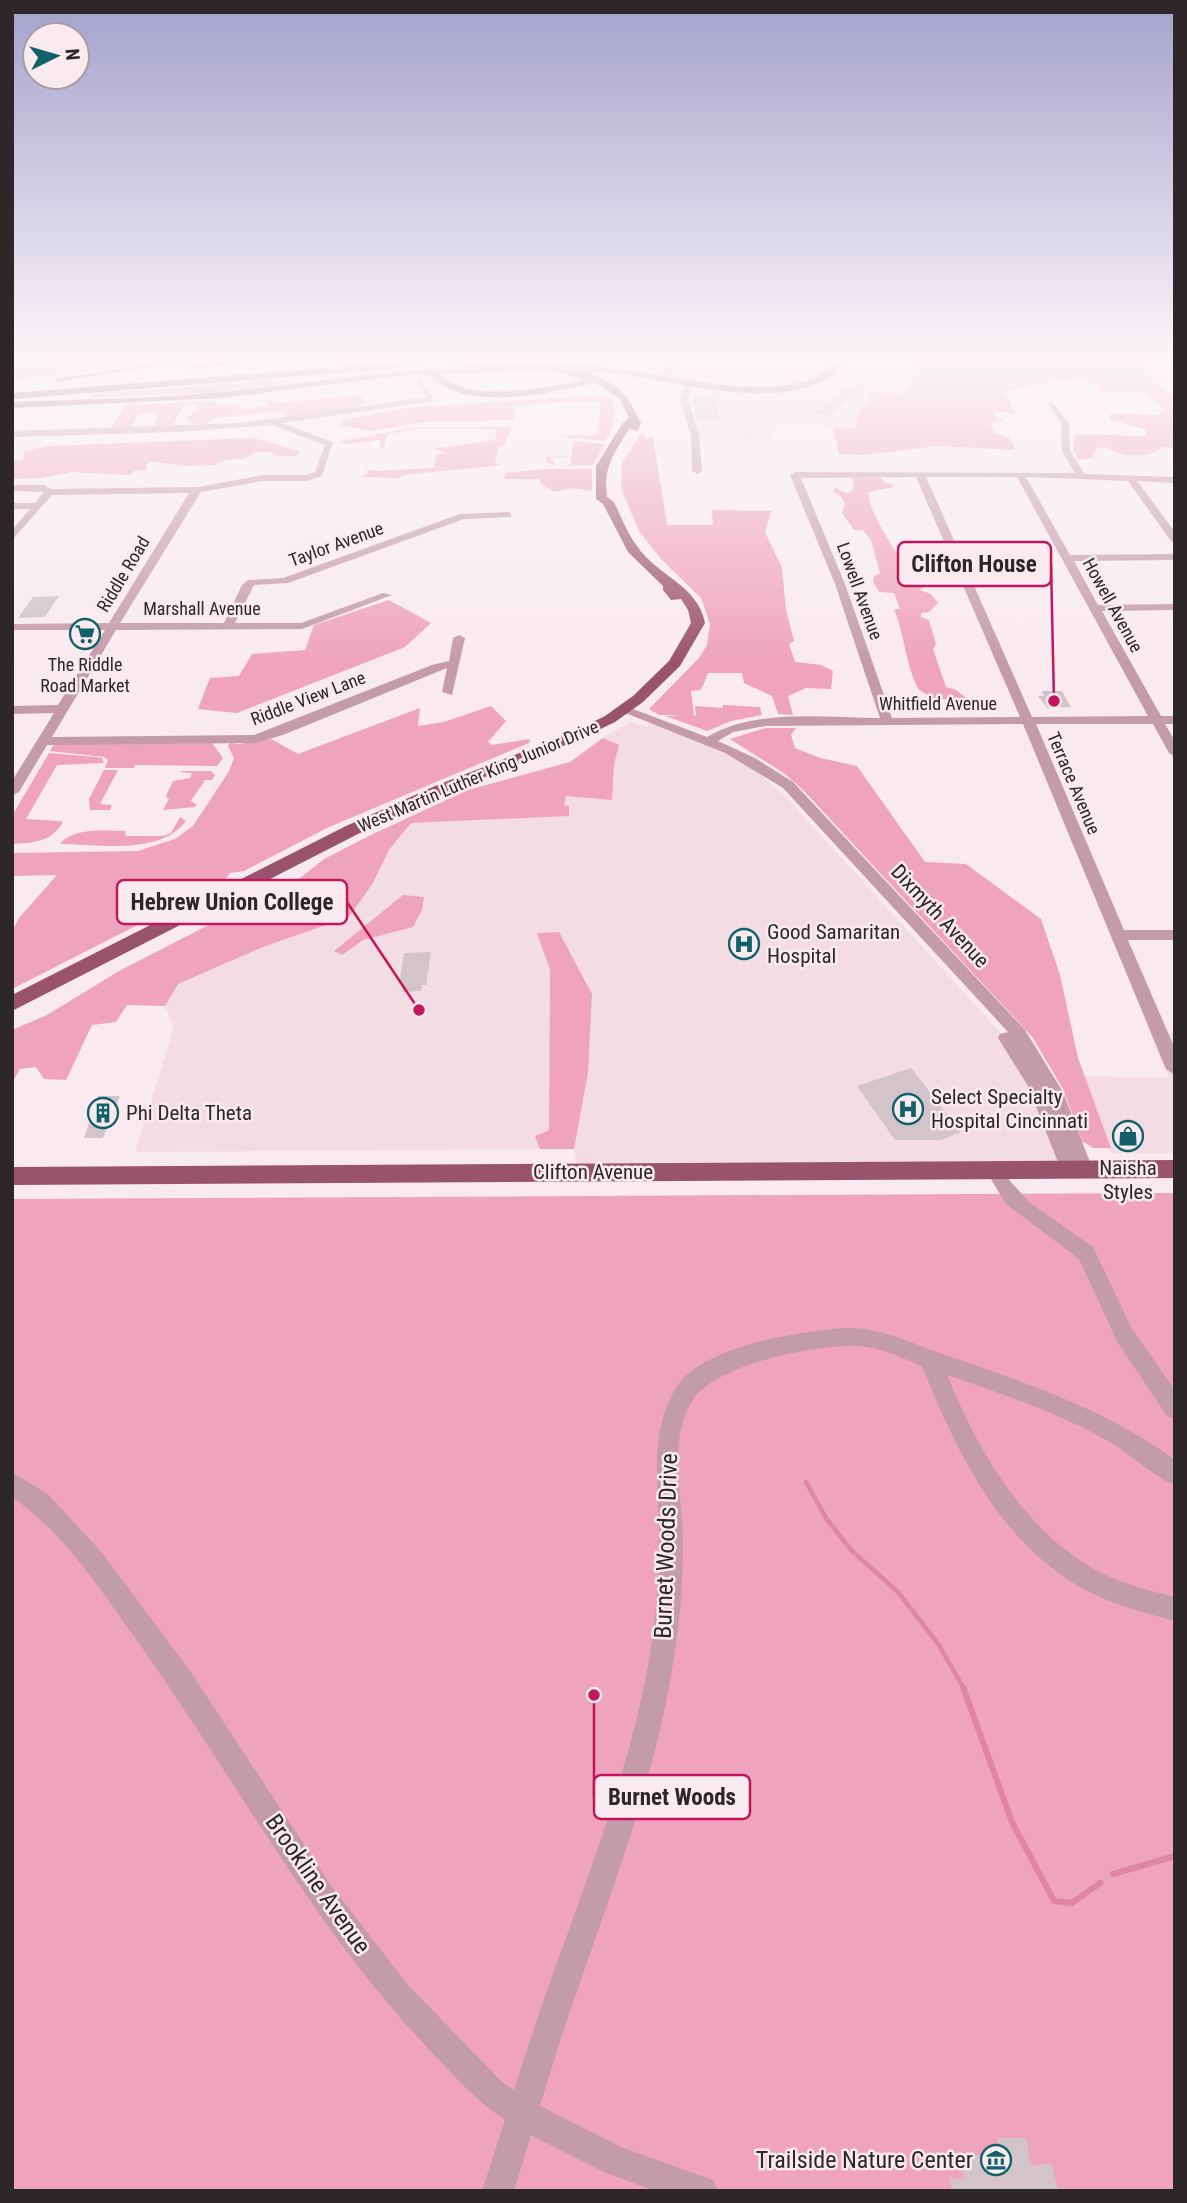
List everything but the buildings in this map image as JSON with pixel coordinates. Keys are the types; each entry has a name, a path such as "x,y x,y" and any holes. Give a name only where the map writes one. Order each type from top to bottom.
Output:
{"main road":[{"name":"West Martin Luther King Junior Drive","path":"12,1004 352,830 441,789 573,737 624,710 676,663 689,643 691,631 684,612 669,590 669,585 632,549 608,502 613,498 610,468 613,460"},
{"name":"Clifton Avenue","path":"12,1176 1175,1169"}],"street":[{"path":"12,488 47,489 49,492 198,490 262,478 307,478 319,474 324,460"},
{"path":"697,471 699,460"},
{"path":"1071,460 1082,477"},
{"path":"920,475 1020,474 1175,480"},
{"name":"Howell Avenue","path":"1020,474 1175,753"},
{"name":"Lowell Avenue","path":"887,721 845,597 795,475 920,475"},
{"name":"Terrace Avenue","path":"920,475 1028,720 1175,1069"},
{"path":"1131,479 1175,539"},
{"name":"Riddle Road","path":"12,792 192,494 198,490"},
{"path":"12,537 49,492"},
{"path":"12,506 38,506"},
{"name":"Taylor Avenue","path":"229,626 247,585 284,581 463,516 508,515"},
{"path":"1067,558 1175,557"},
{"name":"Marshall Avenue","path":"12,627 302,626 387,595"},
{"path":"1094,608 1175,607"},
{"path":"448,692 459,638"},
{"name":"Riddle View Lane","path":"43,741 255,738 279,732 436,667 454,663"},
{"path":"12,710 62,709"},
{"name":"Dixmyth Avenue","path":"624,710 707,743 759,773 785,796 996,1025 1025,1064 1077,1170"},
{"name":"Whitfield Avenue","path":"707,743 729,729 755,723 1175,720"},
{"path":"1119,935 1175,935"},
{"path":"995,1171 1005,1195 1076,1243 1086,1253 1121,1328 1152,1379 1175,1409"},
{"name":"Burnet Woods Drive","path":"498,2191 549,2025 606,1870 656,1691 670,1586 668,1453 676,1410 688,1390 708,1372 730,1360 822,1337 861,1337 891,1343 1033,1394 1093,1421 1131,1442 1175,1474"},
{"path":"930,1359 951,1415 970,1450 996,1492 1033,1538 1057,1559 1091,1582 1123,1597 1175,1609"},
{"name":"Brookline Avenue","path":"12,1483 41,1503 94,1562 181,1680 320,1894 397,1994 491,2093 523,2114 615,2161 702,2191"}],"shaded area":[{"path":"229,460 214,465 184,466 150,461 146,465 147,470 134,471 130,475 71,472 42,478 12,479 12,461"},
{"path":"435,460 496,460 495,463 502,465 404,475 398,478 361,477 369,472 365,469 376,471 434,468"},
{"path":"571,460 596,460 593,465 564,466 571,464"},
{"path":"657,460 667,525 713,525 712,510 771,511 765,532 782,568 786,610 794,641 789,644 795,662 821,665 833,671 831,689 806,688 788,696 793,715 778,714 772,696 744,683 742,673 708,673 701,690 691,691 694,716 695,706 723,708 723,705 760,707 762,715 731,721 707,731 666,716 684,715 659,715 649,709 699,658 707,645 710,624 701,598 661,559 639,531 621,489 622,462"},
{"path":"546,469 592,469 592,491 571,488 554,492 540,483 540,479 503,479 506,473"},
{"path":"852,478 881,478 894,485 869,492 871,505 895,551 904,555 915,574 928,575 931,582 920,590 931,594 938,603 929,612 921,613 921,617 929,620 936,644 933,649 946,687 956,690 970,701 965,706 952,710 948,699 934,699 918,689 894,609 900,609 894,593 879,592 873,582 874,576 880,573 871,540 863,530 854,530 842,513 845,504 842,498 833,489 851,492 854,486"},
{"path":"389,600 431,623 405,647 237,713 198,709 210,678 239,676 252,654 305,650 314,625"},
{"path":"491,706 506,721 488,742 492,745 530,739 529,743 329,827 244,871 230,873 224,881 12,989 12,931 19,918 57,875 12,876 12,853 138,851 175,839 193,826 229,771 234,758 228,746 230,743 271,739 298,754 420,708 418,726 444,722"},
{"name":"Good Samaritan Hospital","path":"630,722 646,727 653,722 730,756 759,773 785,796 1009,1042 1070,1170 578,1172 574,1149 135,1152 174,1028 165,1006 178,984 263,947 349,917 373,883 389,850 411,823 568,816 564,805 566,796 612,800 614,765 619,746 603,738"},
{"path":"766,728 796,728 791,735 795,748 820,758 857,766 925,862 966,864 1041,919 1060,975 1078,1058 1111,1148 1093,1148 1082,1141 1063,1089 1033,1038 805,792 785,774 730,739"},
{"path":"603,738 619,745 614,765 612,800 566,796 564,805 569,806 569,816 411,823 389,850 373,883 349,917 263,947 178,984 165,1006 127,1005 116,1022 92,1025 66,1080 44,1079 36,1067 20,1069 12,1083 12,1030 47,1015 119,971 300,878 324,859 373,834 468,790 570,762"},
{"path":"212,743 223,758 217,766 135,765 134,768 105,768 108,760 104,757 50,751 54,744"},
{"path":"49,753 102,758 104,763 57,765 26,819 63,822 59,829 48,837 34,842 12,844 12,816"},
{"path":"104,770 118,770 100,804 112,805 110,810 90,810 89,799"},
{"path":"181,771 211,771 215,775 212,780 205,780 191,801 197,805 195,807 163,810 173,781 190,778 192,773"},
{"path":"180,817 186,821 175,832 144,844 60,844 73,835 90,831 126,831 125,836 163,836 171,833"},
{"path":"403,895 424,897 422,910 413,927 363,940 342,955 334,951"},
{"path":"559,932 592,994 588,1073 574,1149 540,1149 535,1136 549,1130 550,970 537,933"},
{"path":"1150,1033 1175,1033 1175,1153 1111,1153 1084,1076 1169,1078"},
{"path":"1175,1193 1175,2191 12,2191 12,1199"}],"waterway":[{"path":"806,1482 826,1518 852,1551 898,1592 939,1645 963,1688"},
{"path":"963,1688 1012,1822 1054,1901 1072,1903 1100,1883"},
{"path":"1113,1874 1175,1856"}],"place":[{"name":"The Riddle Road Market","path":"85,634"},
{"name":"Clifton House","path":"1054,701"},
{"name":"Good Samaritan Hospital","path":"744,944"},
{"name":"Hebrew Union College","path":"419,1010"},
{"name":"Select Specialty Hospital Cincinnati","path":"908,1109"},
{"name":"Phi Delta Theta","path":"103,1113"},
{"name":"Naisha Styles","path":"1128,1136"},
{"name":"Burnet Woods","path":"594,1695"},
{"name":"Trailside Nature Center","path":"996,2160"}]}
